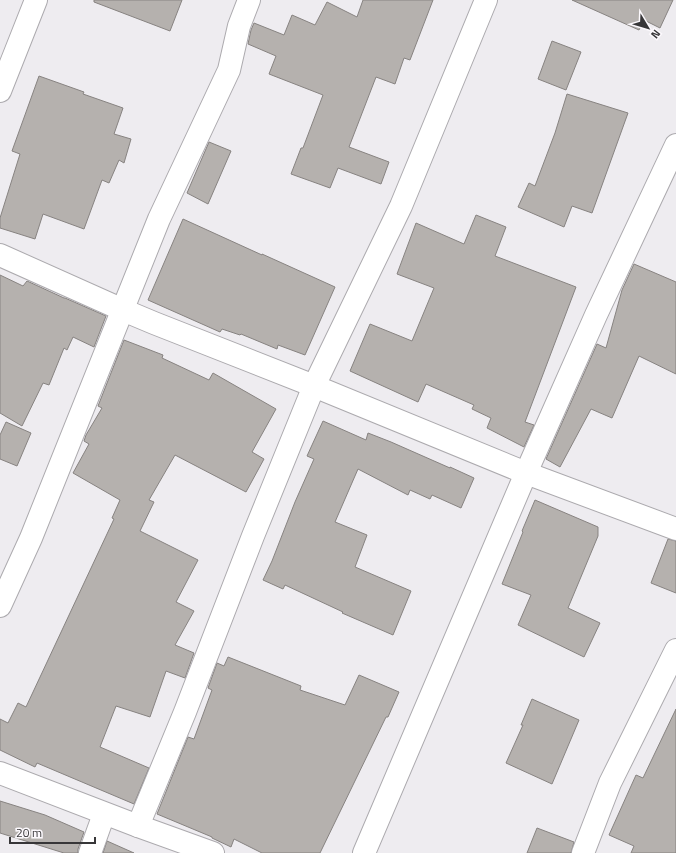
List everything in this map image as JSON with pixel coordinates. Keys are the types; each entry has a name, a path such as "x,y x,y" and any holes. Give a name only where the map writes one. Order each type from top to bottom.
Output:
{"street":[{"path":"0,91 36,0"},
{"path":"0,606 31,538 159,219 229,70 239,26 249,0"},
{"path":"138,826 185,712 253,536 314,386 401,206 486,0"},
{"path":"364,853 526,472 596,315 676,145"},
{"path":"0,255 122,310 526,472 676,529"},
{"path":"583,853 610,783 676,650"},
{"path":"0,773 104,814 213,853"},
{"path":"90,853 104,814"}],"building":[{"path":"94,0 182,0 170,31 94,2"},
{"path":"363,0 433,0 410,60 404,58 395,84 376,77 349,147 389,162 381,184 338,168 330,188 291,174 301,148 303,148 323,95 269,74 276,56 248,44 254,23 284,35 292,15 315,25 327,2 357,17"},
{"path":"572,0 673,0 660,28 644,20 639,30"},
{"path":"552,41 581,52 566,90 538,79"},
{"path":"39,76 123,108 114,134 131,139 124,163 119,160 109,183 102,180 84,229 43,214 35,239 0,228 0,218 20,154 12,151"},
{"path":"567,94 628,113 592,213 572,206 564,227 518,207 529,183 535,186 555,133"},
{"path":"209,142 231,151 208,204 187,193"},
{"path":"476,215 506,227 495,256 576,287 525,422 534,425 524,447 487,428 491,418 472,409 474,405 426,384 418,402 350,371 370,324 412,341 434,288 397,274 416,223 464,244"},
{"path":"183,219 335,287 305,355 278,345 277,349 241,334 240,335 222,329 220,332 148,300"},
{"path":"634,264 676,282 676,374 639,356 612,418 591,409 560,467 546,459 597,344 606,348 622,290"},
{"path":"0,275 23,286 27,281 106,316 94,347 73,337 67,350 64,348 49,385 43,383 22,426 0,413"},
{"path":"124,340 163,355 162,358 209,380 213,373 276,409 252,452 264,459 246,492 175,455 149,500 154,502 140,531 198,560 176,602 194,611 175,645 194,653 185,678 166,671 150,717 116,706 100,747 149,768 134,804 37,763 35,767 0,750 0,719 8,723 18,703 26,707 114,519 112,518 120,500 73,473 89,444 84,441 86,435 102,408 98,406"},
{"path":"323,421 366,440 368,433 474,478 461,508 432,495 430,499 410,490 408,495 358,469 335,522 367,535 355,567 411,591 393,635 342,613 343,612 285,585 283,589 263,580 314,459 307,456"},
{"path":"6,422 31,433 17,466 0,459 0,435"},
{"path":"535,500 598,527 598,536 568,608 600,623 584,657 518,625 531,595 502,584"},
{"path":"668,539 676,541 676,593 651,583"},
{"path":"228,657 301,686 300,690 345,705 359,675 399,692 320,853 262,853 234,839 231,847 212,837 157,814 188,737 194,739 212,690 208,688 217,663 224,666"},
{"path":"532,699 579,720 552,784 506,763 523,725 521,725"},
{"path":"676,709 676,853 631,853 634,846 609,835 636,775 643,778"},
{"path":"0,801 45,815 84,832 78,853 64,853 0,833"},
{"path":"537,828 574,842 571,853 527,853"},
{"path":"107,841 134,853 103,853"}]}
